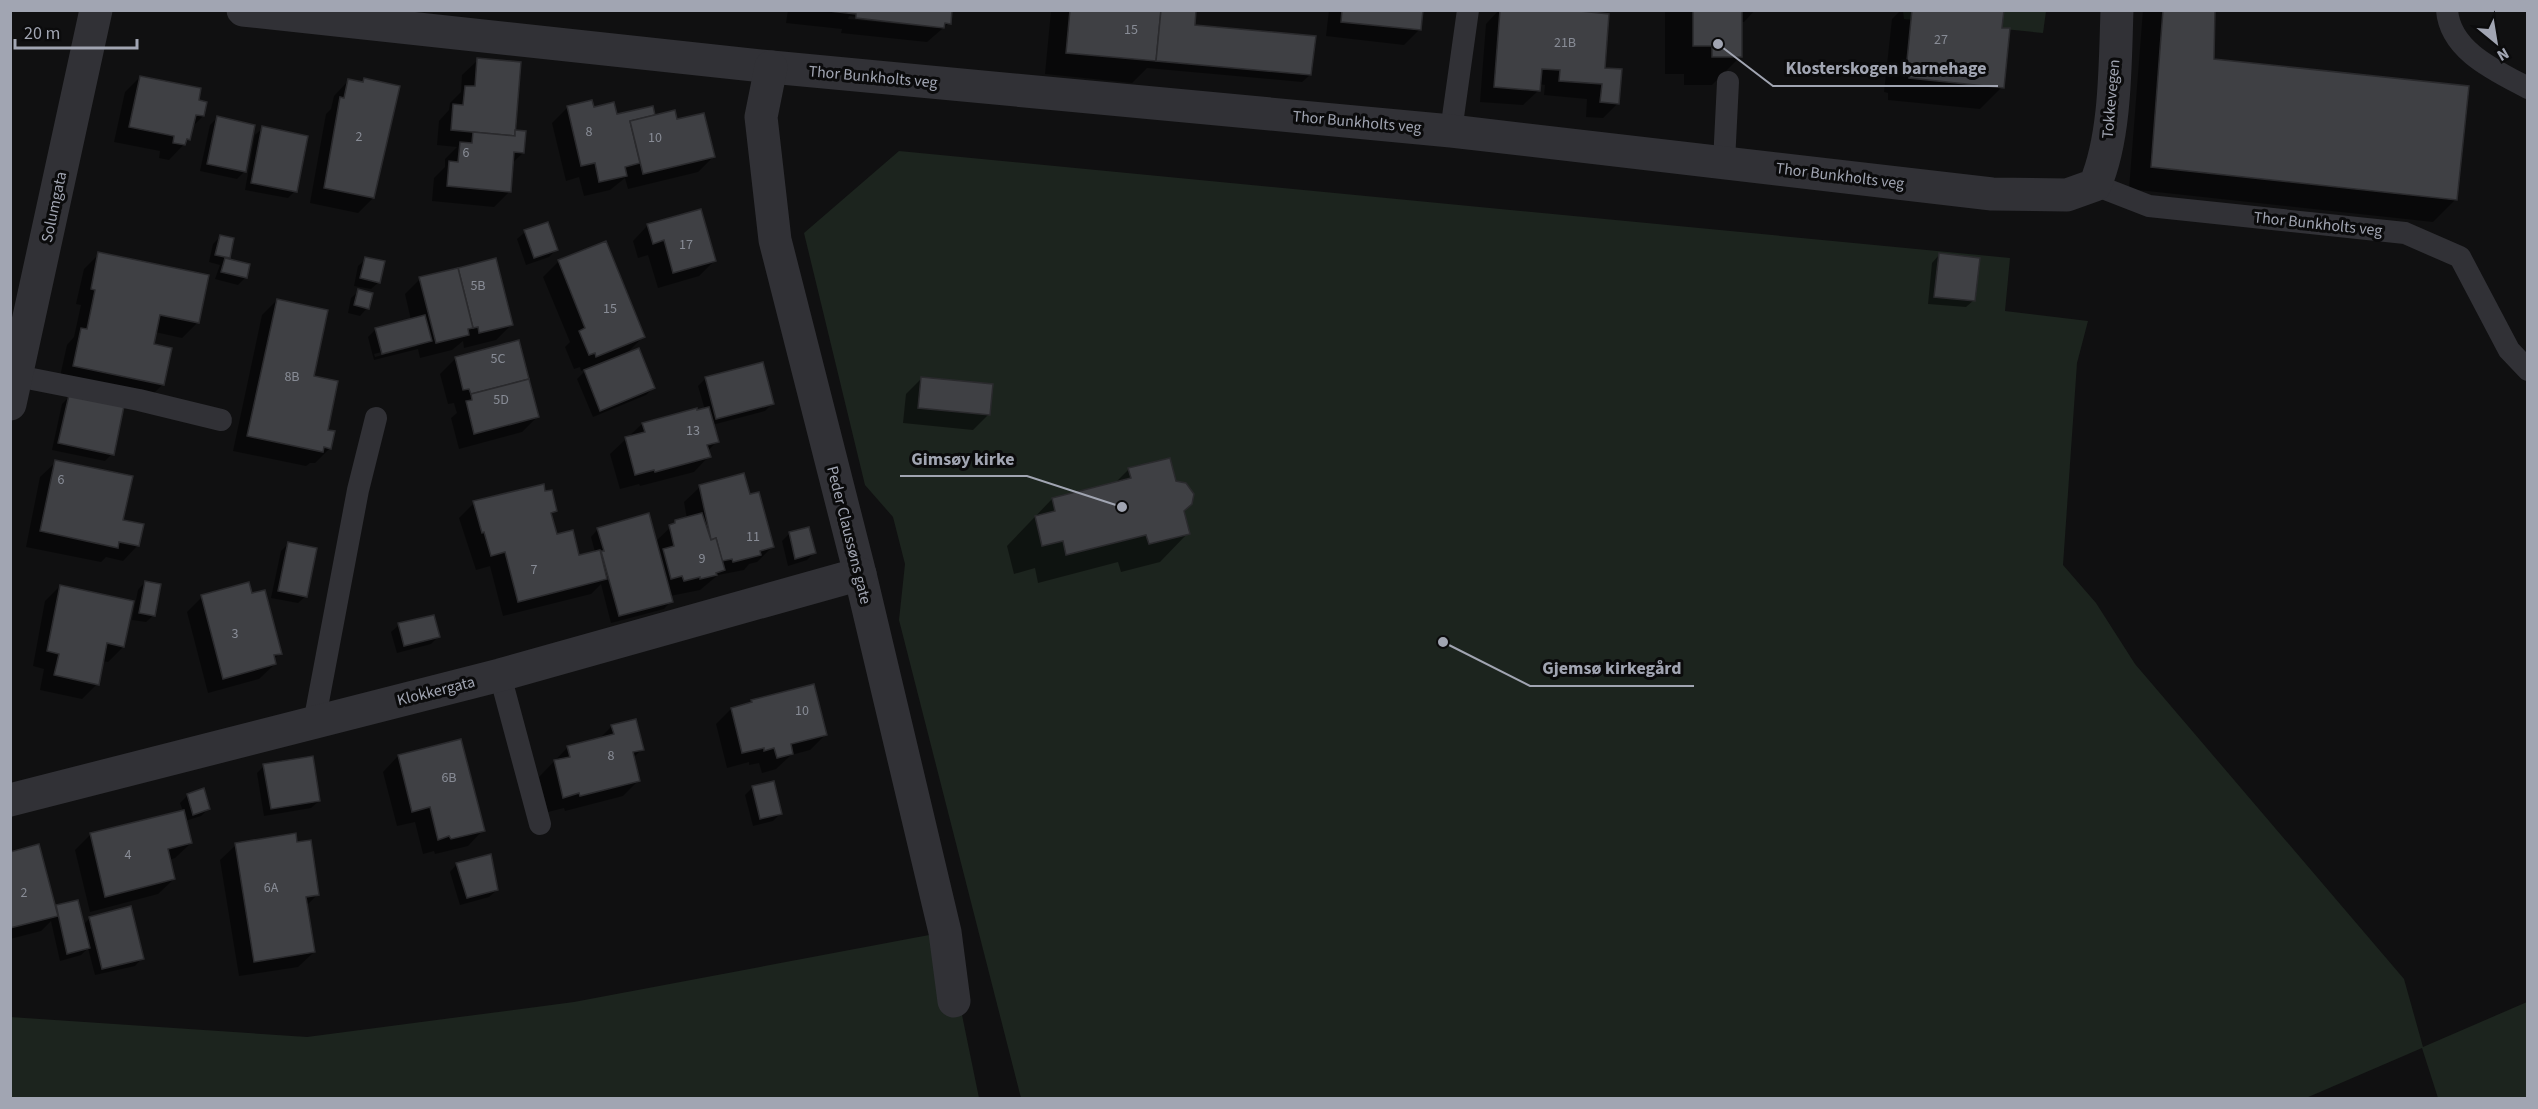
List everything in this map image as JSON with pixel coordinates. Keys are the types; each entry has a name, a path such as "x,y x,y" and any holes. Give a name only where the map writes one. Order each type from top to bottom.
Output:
{"street":[{"name":"Solumgata","path":"14,390 96,10"},
{"name":"Thor Bunkholts veg","path":"243,10 771,67 1450,131 1992,194 2067,195 2095,185"},
{"name":"Tokkevegen","path":"2095,185 2105,161 2115,68 2117,10"},
{"name":"Peder Claussøns gate","path":"771,67 761,117 775,240 860,574 945,932 954,1001"},
{"name":"Klokkergata","path":"10,800 500,675 860,574"}],"lane":[{"path":"1450,131 1468,10"},
{"path":"2447,10 2453,34 2462,45 2493,69 2528,88"},
{"path":"1724,162 1728,82"},
{"name":"Thor Bunkholts veg","path":"2095,185 2149,206 2405,233 2460,257 2509,350 2528,370"},
{"path":"14,390 139,400 221,420"},
{"path":"314,723 358,490 376,418"},
{"path":"500,675 540,824"}],"shaded area":[{"path":"1903,11 2046,11 2043,33 1904,19"},
{"path":"899,151 2010,258 2005,311 2088,321 2077,363 2063,565 2096,603 2135,664 2404,979 2423,1047 2527,1002 2527,1098 2438,1098 2422,1048 2306,1098 1021,1098 899,620 905,564 893,517 865,485 804,233"},
{"path":"945,932 979,1098 11,1098 10,1017 307,1037 574,1002"}],"building":[{"path":"820,10 952,10 951,24 945,23 944,28 856,18 856,14"},
{"path":"1070,10 1161,10 1156,61 1066,53"},
{"path":"1161,10 1196,10 1195,25 1316,36 1311,75 1156,61"},
{"path":"1342,10 1423,10 1421,30 1341,22"},
{"path":"1500,10 1570,10 1609,14 1605,68 1622,69 1619,104 1600,102 1602,84 1559,81 1560,70 1542,69 1540,91 1494,87"},
{"path":"1693,10 1742,10 1742,57 1712,57 1712,46 1693,46"},
{"path":"1912,10 2004,10 2002,28 2010,28 2004,88 1909,78 1910,71 1906,70"},
{"path":"2163,10 2215,10 2214,59 2469,86 2457,200 2151,167"},
{"path":"477,58 521,62 515,136 451,130 453,104 463,105 465,86 475,86"},
{"path":"140,76 201,88 199,100 207,102 204,116 196,115 190,140 187,139 185,145 173,143 174,136 129,127"},
{"path":"364,78 400,86 374,198 324,188 340,97 344,98 348,79 363,82"},
{"path":"592,100 594,107 614,102 617,114 653,106 655,115 630,121 640,163 625,167 627,176 599,182 595,163 581,166 567,106"},
{"path":"675,110 677,119 704,113 715,157 643,174 630,121"},
{"path":"217,116 255,125 246,172 207,164"},
{"path":"262,126 308,136 297,192 251,183"},
{"path":"515,130 526,131 524,153 514,152 511,192 447,186 449,161 458,162 460,142 472,143 473,132 515,136"},
{"path":"701,209 716,261 673,273 664,240 653,244 647,224"},
{"path":"548,222 558,250 534,258 524,230"},
{"path":"220,235 234,238 230,258 215,255"},
{"path":"606,241 645,337 596,357 595,353 589,355 579,331 585,328 558,260"},
{"path":"98,252 209,275 199,323 160,315 154,344 172,348 164,385 73,366 81,328 87,329 95,290 91,289"},
{"path":"1939,253 1980,258 1975,301 1934,297"},
{"path":"365,257 385,261 380,283 360,278"},
{"path":"225,258 250,264 247,278 221,272"},
{"path":"496,258 513,325 479,333 478,327 473,328 458,268"},
{"path":"458,268 473,328 468,329 469,335 436,343 419,277"},
{"path":"358,289 373,293 369,309 354,305"},
{"path":"277,299 328,310 314,376 338,381 328,430 335,431 331,449 324,447 323,452 247,436"},
{"path":"425,315 432,341 382,354 375,328"},
{"path":"519,340 529,379 471,394 469,389 463,390 455,357"},
{"path":"639,348 655,388 600,411 584,370"},
{"path":"763,362 774,404 716,419 705,377"},
{"path":"921,377 993,384 990,415 918,408"},
{"path":"529,379 539,417 474,434 466,401 472,400 471,394"},
{"path":"69,395 124,406 114,455 58,443"},
{"path":"709,407 719,442 707,445 711,457 635,475 625,437 645,432 642,423 697,408 697,410"},
{"path":"1170,458 1176,481 1186,483 1194,494 1192,504 1184,511 1190,534 1149,544 1146,535 1066,555 1063,541 1042,546 1035,516 1055,511 1052,498 1131,478 1128,468"},
{"path":"55,460 133,476 123,520 144,524 139,546 119,542 118,548 40,531"},
{"path":"744,473 750,494 759,492 774,547 760,551 761,555 733,562 732,559 722,561 716,538 711,540 699,485"},
{"path":"544,484 545,491 552,490 557,511 551,513 557,534 573,530 579,555 600,550 607,579 518,602 505,552 491,556 473,501"},
{"path":"649,513 673,602 619,616 597,528"},
{"path":"702,513 711,540 716,538 725,570 716,573 717,575 700,579 700,577 684,581 682,576 671,579 663,549 674,546 669,525 675,523 675,520"},
{"path":"809,527 816,553 795,559 789,532"},
{"path":"288,542 317,548 307,597 278,591"},
{"path":"145,581 161,584 155,616 139,613"},
{"path":"249,582 252,593 265,590 282,654 274,655 276,664 223,679 201,595"},
{"path":"60,585 134,601 124,647 107,643 99,685 54,675 59,654 47,651"},
{"path":"434,615 440,637 404,646 398,623"},
{"path":"814,684 827,735 791,744 793,754 777,758 774,748 742,753 731,708 752,702 751,700"},
{"path":"636,719 644,750 633,752 640,781 563,798 554,760 570,757 567,746 614,734 611,725"},
{"path":"461,739 485,831 451,839 449,836 438,840 430,807 412,812 398,755"},
{"path":"313,756 320,801 271,809 263,764"},
{"path":"774,781 782,814 760,819 752,786"},
{"path":"204,788 210,809 193,815 187,794"},
{"path":"184,810 192,843 168,849 175,879 105,897 90,833"},
{"path":"296,833 297,842 311,840 319,895 306,897 315,952 254,962 235,843"},
{"path":"39,844 58,916 10,928 10,852"},
{"path":"491,854 498,890 467,898 456,863"},
{"path":"78,900 90,948 67,954 56,905"},
{"path":"131,906 144,959 102,969 89,917"}],"place":[{"name":"Klosterskogen barnehage","path":"1718,44"},
{"name":"Gimsøy kirke","path":"1122,507"},
{"name":"Gjemsø kirkegård","path":"1443,642"}]}
